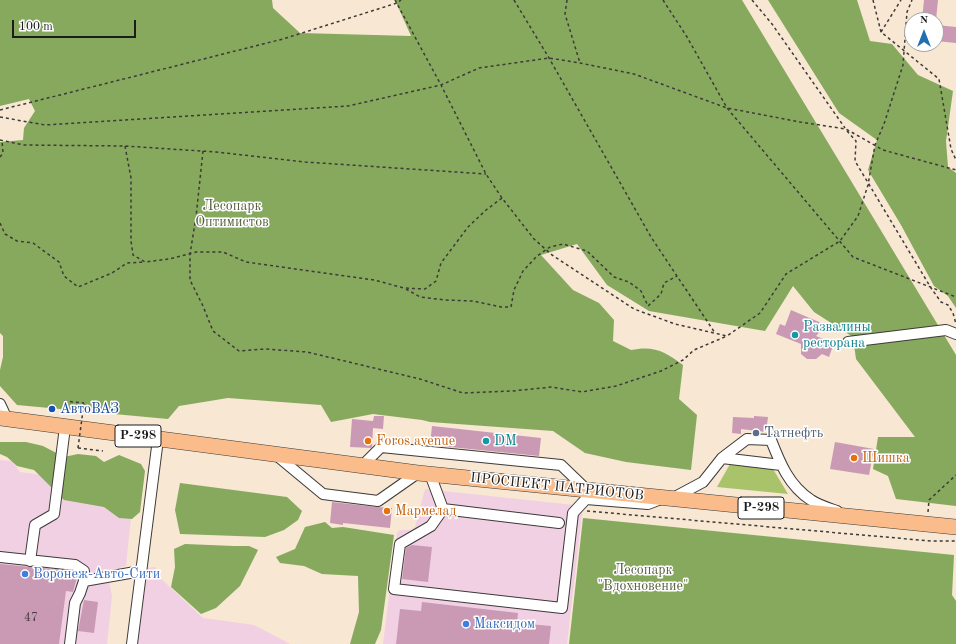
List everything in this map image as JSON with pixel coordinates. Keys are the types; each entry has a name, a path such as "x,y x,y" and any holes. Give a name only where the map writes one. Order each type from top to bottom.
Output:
{"highway":[{"name":"ПРОСПЕКТ ПАТРИОТОВ","path":"4,418 362,466 956,527"}],"street":[{"path":"848,342 946,330 956,334"},
{"path":"0,404 4,418"},
{"path":"30,560 35,525 54,514 65,427"},
{"path":"132,644 158,439"},
{"path":"443,509 431,526 400,544 394,589 562,608 573,514 586,499 648,504 669,498 703,482 722,458 747,439 771,440 781,465 794,487 811,500 850,517"},
{"path":"362,466 380,447 561,465 588,490"},
{"path":"276,455 323,494 371,501 378,501 424,473 443,509"},
{"path":"722,458 781,465"},
{"path":"443,509 559,523"},
{"path":"0,557 75,565 84,572 84,581 75,603 70,644"},
{"path":"84,581 141,571"}],"path":[{"path":"395,0 441,85 486,174 502,198 534,239 552,255 634,309 675,324 727,336"},
{"path":"0,110 283,38 397,3 400,0"},
{"path":"514,0 549,58 651,237 716,333"},
{"path":"567,0 564,14 580,63"},
{"path":"663,0 687,37 727,108 853,257 956,297"},
{"path":"752,0 772,24 856,141 855,161 868,185 931,288 941,302 948,305 953,313 956,325"},
{"path":"202,151 196,217 190,254 190,280 213,331 239,350 265,349 307,352 420,379 463,393 512,391 552,387 582,392 616,386 661,371 683,360 694,350 727,336 760,313 786,274 840,241 858,216 868,185 875,145 884,124 903,65 904,50 881,32 873,0"},
{"path":"881,32 901,0"},
{"path":"907,12 912,0"},
{"path":"906,52 939,79 951,149 956,160"},
{"path":"0,118 46,125 348,106 441,85 479,68 549,58 634,74 727,108 846,129 883,150 956,170"},
{"path":"0,157 2,153 1,141 24,145 125,146 202,151 306,162 486,174"},
{"path":"125,146 131,178 131,242 133,255 145,262"},
{"path":"0,223 5,234 18,241 32,243 60,262 64,276 78,287 112,273 127,263 145,262 196,252 223,252 246,262 374,280 404,288 425,289 436,281 441,262 468,226 502,198"},
{"path":"404,288 420,297 473,301 501,307 511,307 514,290 523,270 537,256 550,247 563,244 587,251 614,277 629,282 641,291 648,306 661,294 664,283 677,276"},
{"path":"64,401 84,403 78,448 103,451"},
{"path":"926,524 929,500 956,475"},
{"path":"575,511 931,541 956,541"}],"shaded area":[{"path":"0,460 12,461 20,472 62,478 132,507 126,566 107,572 112,596 107,644 0,644"},
{"path":"425,489 583,506 567,644 383,644 397,533 400,530 411,530 415,527"},
{"path":"156,567 156,574 203,618 254,625 290,644 138,644 147,568"}],"green space":[{"name":"Лесопарк Оптимистов","path":"0,0 272,0 273,8 300,33 411,36 395,0 742,0 956,355 956,506 896,499 888,476 873,469 878,437 915,437 856,359 853,337 814,312 793,286 765,331 649,311 607,285 577,244 541,255 573,290 599,303 614,320 613,341 631,350 646,348 665,353 683,365 679,399 697,415 691,470 626,462 585,453 553,431 430,422 373,414 331,422 321,405 228,398 179,406 168,419 17,405 0,386 0,370 3,357 3,336 0,333 0,142 23,140 24,128 35,111 29,99 0,106"},
{"path":"768,0 857,0 870,41 892,44 918,75 953,91 946,141 948,167 956,173 956,308 948,296 934,286 901,225 868,170 877,140 839,113"},
{"path":"0,442 26,442 43,446 64,457 78,454 96,456 104,462 119,455 141,464 145,471 140,512 132,519 119,518 104,507 64,500 34,470 17,466 7,457 0,454"},
{"path":"730,464 773,469 788,494 717,487"},
{"path":"180,483 287,497 302,511 298,520 284,530 265,537 180,534 175,510"},
{"name":"Лесопарк \"Вдохновение\"","path":"583,518 954,555 952,595 956,601 956,644 569,644"},
{"path":"325,522 332,528 343,527 394,535 381,630 375,644 350,644 359,612 358,576 322,574 304,566 280,563 276,557 295,549 305,527"},
{"path":"185,544 249,546 258,550 240,586 216,608 201,614 171,587 175,567 174,549"}],"building":[{"path":"924,0 938,0 937,12 923,12"},
{"path":"944,26 956,27 956,43 944,42"},
{"name":"Развалины ресторана","path":"791,310 819,322 824,327 816,336 834,343 829,357 822,354 816,359 807,359 801,354 801,344 776,334 780,324 785,326"},
{"path":"374,416 384,416 383,429 373,428 372,447 350,447 352,419 373,421"},
{"path":"754,416 768,417 766,432 741,429 741,434 732,433 733,417 754,418"},
{"name":"DM","path":"432,426 541,438 539,456 430,445"},
{"path":"835,442 874,449 869,475 830,469"},
{"path":"332,502 392,508 390,528 330,523"},
{"path":"412,545 432,547 428,582 402,579 406,548"},
{"path":"0,564 73,571 78,574 73,592 66,591 59,644 0,644"},
{"path":"84,600 98,602 94,633 78,631"},
{"name":"Максидом","path":"422,602 518,613 517,623 551,626 549,644 396,644 400,609 421,611"}],"place":[{"name":"Развалины ресторана","path":"795,335"},
{"name":"АвтоВАЗ","path":"52,409"},
{"name":"Татнефть","path":"756,433"},
{"name":"Foros avenue","path":"368,441"},
{"name":"DM","path":"486,441"},
{"name":"Шишка","path":"854,458"},
{"name":"Мармелад","path":"387,511"},
{"name":"Воронеж-Авто-Сити","path":"25,574"},
{"name":"Максидом","path":"466,624"}]}
